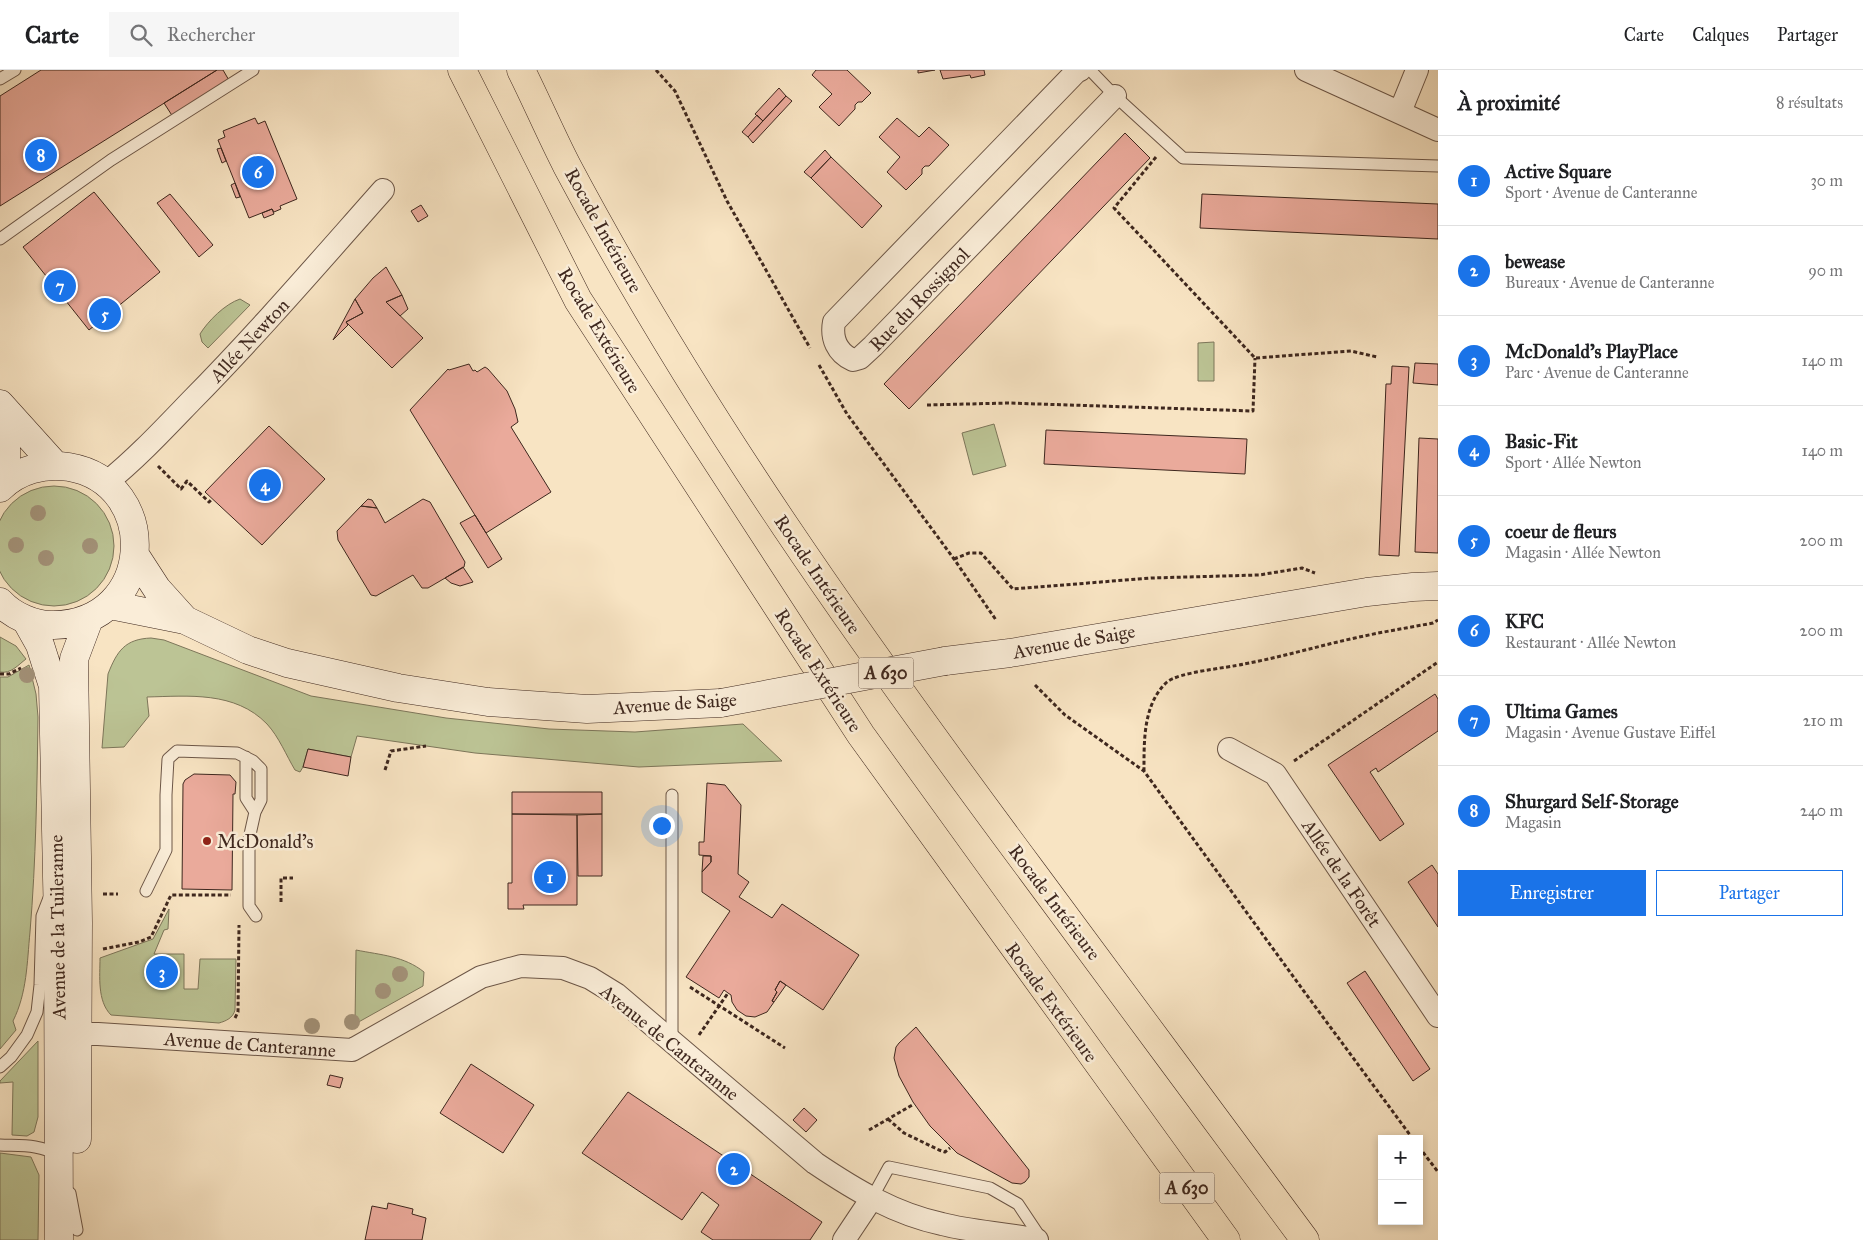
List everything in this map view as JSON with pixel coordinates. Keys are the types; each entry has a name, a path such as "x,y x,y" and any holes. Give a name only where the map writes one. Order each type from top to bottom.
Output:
{"highway":[{"name":"Rocade Extérieure","path":"462,70 578,300 856,727 1148,1135 1226,1240"},
{"name":"Rocade Intérieure","path":"521,70 566,164 649,313 742,461 817,574 932,737 1305,1240"}],"street":[{"name":"Rue du Rossignol","path":"1080,70 834,322 832,332 835,344 848,358 853,360 860,358 867,352 1115,96"},
{"path":"1306,70 1438,130"},
{"path":"1400,112 1417,70"},
{"name":"Allée Newton","path":"106,483 142,452 212,380 281,306 383,190"},
{"path":"0,404 55,465"},
{"path":"0,414 6,440 3,485"},
{"path":"3,485 28,470 55,465 82,469 106,483 124,504 134,528 135,555"},
{"name":"Avenue de la Tuileranne","path":"71,1237 78,1034 74,668 77,650 99,612 126,585 132,571 135,555"},
{"name":"Avenue de Saige","path":"135,555 158,589 185,620"},
{"name":"Avenue de Saige","path":"99,612 185,620 248,650 287,663 398,688 488,702 587,709 721,703 944,661 1010,653 1358,593 1438,586"},
{"path":"0,602 5,608 26,620 47,625 68,625 99,612"},
{"name":"Avenue de la Tuileranne","path":"26,620 40,645 53,686 58,924 58,1156 71,1237"},
{"name":"Allée de la Forêt","path":"1229,749 1275,774 1438,1016"},
{"path":"58,924 67,961 68,1023 78,1034"},
{"name":"Avenue de Canteranne","path":"78,1034 352,1050 481,977 521,966 563,968 590,978 616,994 816,1163 843,1182 872,1198 910,1215 943,1224 1037,1240"},
{"path":"844,1240 872,1198"}],"lane":[{"path":"0,79 15,70"},
{"path":"0,239 111,160 253,70"},
{"path":"1090,70 1115,96 1183,158 1438,166"},
{"path":"146,891 166,850 168,759 177,750 237,754 246,757 261,769 261,800 255,812 249,840 249,906 256,916"},
{"path":"672,795 672,1042"},
{"path":"0,1067 11,1058 27,1034 37,1012 40,985 42,916 57,875"},
{"path":"0,1145 44,1148 49,1149 58,1156"},
{"path":"872,1198 889,1167 990,1188 1018,1204 1042,1240"}],"path":[{"path":"927,405 1008,403 1253,411 1256,358 1114,208 1167,143"},
{"path":"1256,358 1351,351 1377,358"},
{"path":"153,462 164,470 182,489 187,481 209,502 212,498"},
{"path":"954,559 969,553 980,553 1013,589 1151,578 1259,574 1302,568 1320,575"},
{"path":"1144,771 1147,720 1151,704 1169,680 1357,637 1433,623 1438,620"},
{"path":"0,674 9,674 26,662"},
{"path":"1275,774 1438,662"},
{"path":"1035,685 1064,715 1144,771 1410,1135"},
{"path":"385,770 391,752 426,746"},
{"path":"281,902 281,878 293,878"},
{"path":"96,951 139,942 151,937 171,895 240,895"},
{"path":"234,1020 238,1012 239,923"},
{"path":"672,976 785,1048"},
{"path":"698,1038 728,993"},
{"path":"869,1130 914,1104"},
{"path":"888,1119 904,1132 939,1150 945,1152 950,1148"},
{"path":"1423,1152 1438,1172"}],"green space":[{"path":"240,299 250,305 208,348 202,342 200,334 217,314 234,301"},
{"path":"1214,342 1214,381 1198,381 1198,343"},
{"path":"994,424 1006,466 973,475 962,433"},
{"path":"54,486 77,491 96,504 109,523 114,546 109,569 96,588 77,601 54,606 31,601 12,588 -1,569 -1,523 12,504 31,491"},
{"path":"0,637 16,646 26,659 8,672 0,672"},
{"path":"151,638 164,640 311,696 446,718 549,729 635,732 743,724 782,761 639,767 475,753 357,736 351,757 308,749 300,772 295,770 271,729 254,713 226,701 195,696 147,697 149,716 124,747 102,748 108,674 111,666 119,653 128,644"},
{"path":"29,665 36,694 38,717 32,905 26,978 18,1010 13,1021 16,1030 0,1049 0,677 8,677"},
{"path":"169,909 168,929 164,930 154,954 184,954 184,989 198,989 200,959 236,959 235,1010 233,1015 227,1020 219,1023 111,1015 103,1003 100,988 100,958 153,939"},
{"path":"356,950 400,959 416,967 424,972 423,986 355,1024"},
{"path":"38,1041 38,1117 34,1132 27,1136 12,1135 13,1082 0,1083 0,1081"},
{"path":"0,1153 31,1157 39,1175 38,1240 0,1240"}],"building":[{"path":"41,70 217,70 0,206 0,96"},
{"path":"217,70 223,70 230,82 173,117 164,103"},
{"path":"816,70 847,70 871,93 862,102 858,102 855,105 855,109 839,126 819,107 832,94 812,75"},
{"path":"918,70 935,70 918,73"},
{"path":"940,70 984,70 985,75 971,78 970,75 943,79"},
{"path":"779,88 786,96 763,121 755,114"},
{"path":"786,96 792,101 753,143 748,137"},
{"path":"757,115 763,121 748,137 742,132"},
{"path":"255,118 258,124 265,121 297,199 280,206 281,209 274,212 272,209 249,218 218,140 225,137 223,131"},
{"path":"897,118 919,137 929,127 949,145 929,166 925,166 922,169 922,174 906,190 887,172 900,157 879,137"},
{"path":"1125,133 1150,158 909,409 884,384"},
{"path":"221,148 226,161 222,163 217,149"},
{"path":"825,150 831,157 811,178 804,172"},
{"path":"831,157 882,206 862,228 811,178"},
{"path":"235,183 240,197 236,198 231,185"},
{"path":"94,192 160,272 89,330 23,247"},
{"path":"170,194 213,245 199,257 157,203"},
{"path":"1202,194 1438,204 1438,239 1200,228"},
{"path":"421,205 428,216 418,222 411,211"},
{"path":"272,209 274,214 264,218 262,213"},
{"path":"386,267 402,295 386,302 423,338 392,368 346,322 363,313 355,299 373,278"},
{"path":"402,295 408,309 400,316 386,302"},
{"path":"355,299 363,313 346,322 348,325 333,340"},
{"path":"1415,363 1438,364 1438,385 1413,383"},
{"path":"469,364 473,371 477,372 485,367 488,369 507,391 515,409 518,422 511,427 551,492 486,533 410,410 448,369"},
{"path":"1392,366 1409,367 1399,556 1379,555 1386,384 1391,384"},
{"path":"269,426 325,479 262,545 205,492"},
{"path":"1046,430 1247,439 1245,474 1044,464"},
{"path":"1419,438 1438,439 1438,553 1415,552"},
{"path":"368,499 372,500 377,508 361,506"},
{"path":"423,499 430,502 465,562 464,567 428,588 422,588 413,575 376,596 371,595 338,540 337,531 361,506 377,508 385,523"},
{"path":"475,515 502,559 488,568 460,523"},
{"path":"463,567 473,582 460,586 451,583 445,578"},
{"path":"1435,694 1438,699 1438,731 1378,772 1376,768 1370,772 1404,824 1380,841 1328,765"},
{"path":"308,749 351,757 348,776 303,767"},
{"name":"McDonald's","path":"194,774 230,775 236,782 235,794 233,794 232,890 182,889 183,784 185,780"},
{"path":"707,783 725,785 741,805 738,874 749,882 739,897 772,918 782,904 859,955 823,1010 780,981 775,990 777,992 772,1001 774,1002 767,1012 755,1017 746,1016 737,1010 732,1002 731,995 724,990 719,998 686,977 730,911 702,892 702,872 711,862 711,856 699,855 699,842 704,842"},
{"path":"512,792 602,792 602,814 512,814"},
{"path":"512,814 577,815 577,905 523,905 524,909 508,909 508,883 512,883"},
{"path":"602,814 602,876 578,876 577,815"},
{"path":"703,856 711,856 711,862 702,872"},
{"path":"1432,865 1438,874 1438,927 1408,882"},
{"path":"1365,971 1430,1069 1413,1081 1347,983"},
{"path":"780,981 786,985 774,1002 772,1001 777,992 775,990"},
{"path":"916,1027 1029,1170 1029,1177 1025,1182 1021,1184 1012,1183 957,1153 930,1126 913,1102 899,1076 894,1058 896,1047"},
{"path":"471,1064 534,1105 503,1153 440,1113"},
{"path":"330,1075 343,1078 340,1088 327,1085"},
{"path":"628,1092 822,1222 810,1240 713,1240 701,1232 719,1205 702,1192 682,1220 582,1153"},
{"path":"804,1108 817,1120 806,1132 793,1120"},
{"path":"388,1203 413,1209 412,1214 426,1218 422,1240 365,1240 372,1206 387,1209"}],"place":[{"name":"Shurgard Self-Storage","path":"41,155"},
{"name":"KFC","path":"258,172"},
{"name":"Ultima Games","path":"60,286"},
{"name":"coeur de fleurs","path":"105,314"},
{"name":"Basic-Fit","path":"265,485"},
{"name":"McDonald's","path":"207,841"},
{"name":"Active Square","path":"550,877"},
{"name":"McDonald's PlayPlace","path":"162,972"},
{"name":"bewease","path":"734,1169"}]}
